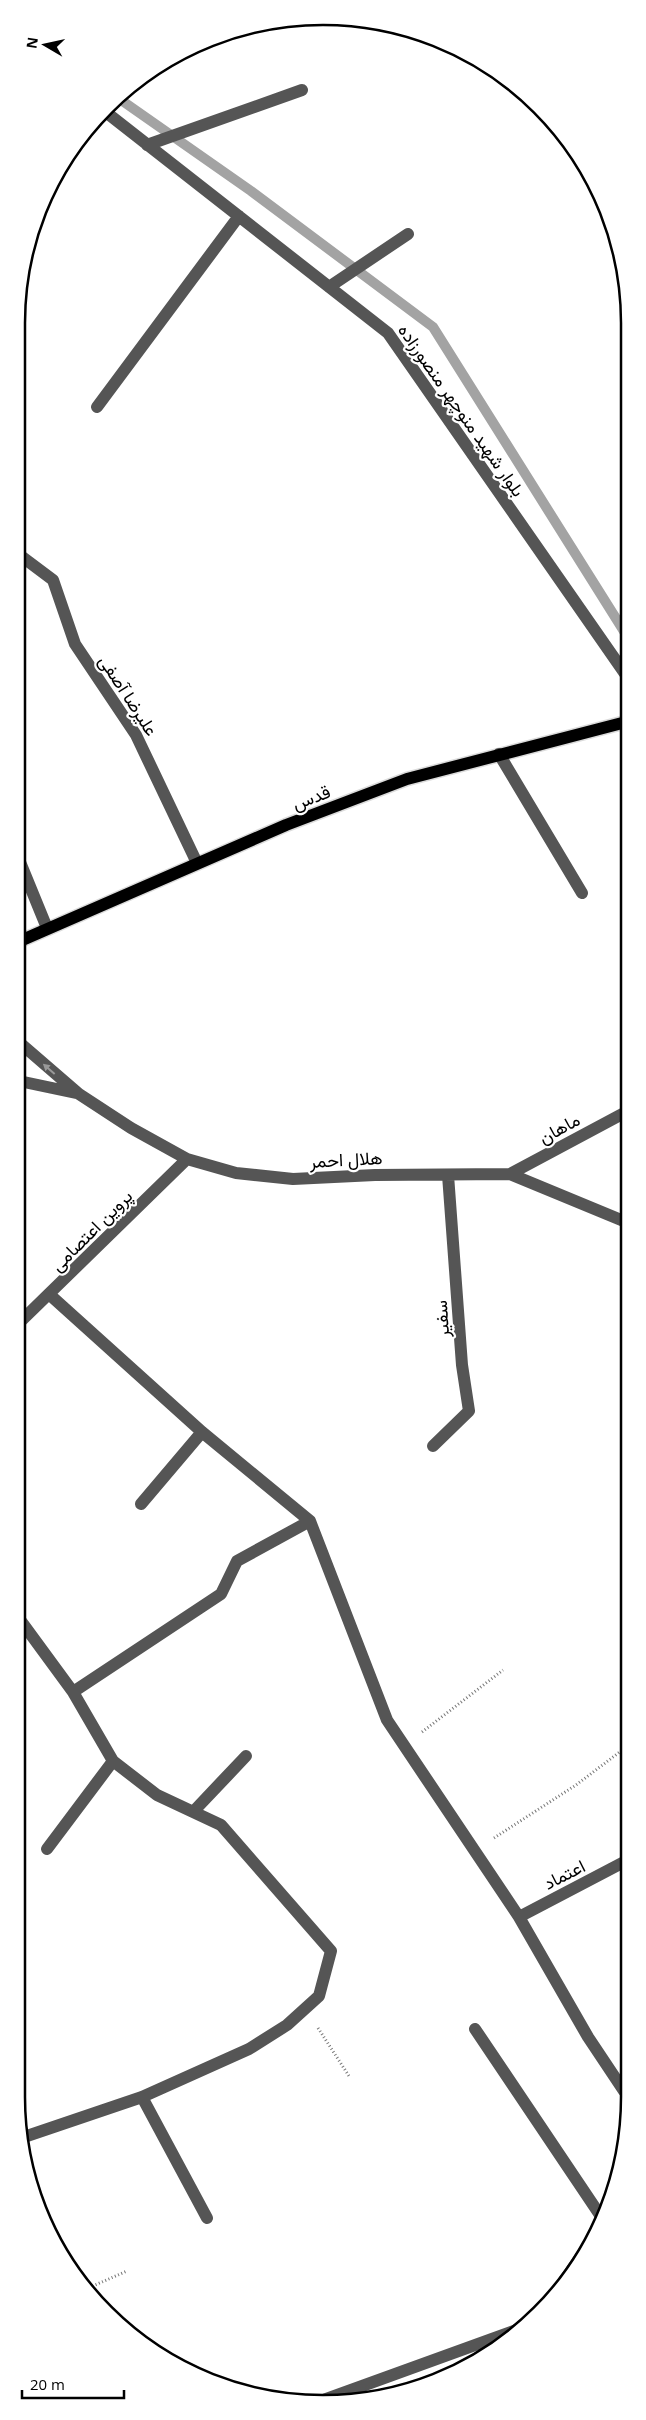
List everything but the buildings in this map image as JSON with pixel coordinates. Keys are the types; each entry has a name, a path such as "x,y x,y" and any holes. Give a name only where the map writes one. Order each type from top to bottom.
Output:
{"main road":[{"name":"قدس","path":"25,939 286,825 407,779 621,723"}],"street":[{"path":"152,142 302,90"},
{"name":"بلوار شهید منوچهر منصورزاده","path":"110,115 152,142 239,216 388,333 621,669"},
{"path":"97,407 239,216"},
{"path":"329,286 408,234"},
{"name":"علیرضا آصفی","path":"25,559 53,580 75,644 136,735 197,863"},
{"path":"499,754 582,892"},
{"path":"25,874 47,928"},
{"path":"25,1047 79,1094"},
{"path":"25,1082 79,1094"},
{"name":"هلال احمر","path":"79,1094 131,1128 187,1159 236,1173 294,1179 374,1175 510,1174 621,1220"},
{"name":"ماهان","path":"510,1174 621,1115"},
{"name":"پروین اعتصامی","path":"25,1318 187,1159"},
{"name":"سفیر","path":"433,1446 469,1411 462,1365 448,1174"},
{"path":"50,1295 202,1432 310,1521 387,1720 519,1916 588,2037 621,2086"},
{"path":"141,1504 202,1432"},
{"path":"73,1692 222,1594 237,1561 310,1521"},
{"path":"25,1627 73,1692 114,1761 157,1795 220,1824 331,1951 319,1996 287,2025 249,2049 142,2096 28,2136"},
{"path":"193,1812 246,1756"},
{"path":"47,1849 114,1761"},
{"name":"اعتماد","path":"519,1916 621,1864"},
{"path":"474,2029 598,2212"},
{"path":"142,2096 207,2218"},
{"path":"340,2394 501,2336"}],"path":[{"path":"404,1746 503,1670"},
{"path":"475,1850 576,1785 621,1751"},
{"path":"305,2009 349,2076"},
{"path":"93,2286 127,2271"}],"waterway":[{"path":"124,102 251,191 433,327 621,626"}]}
